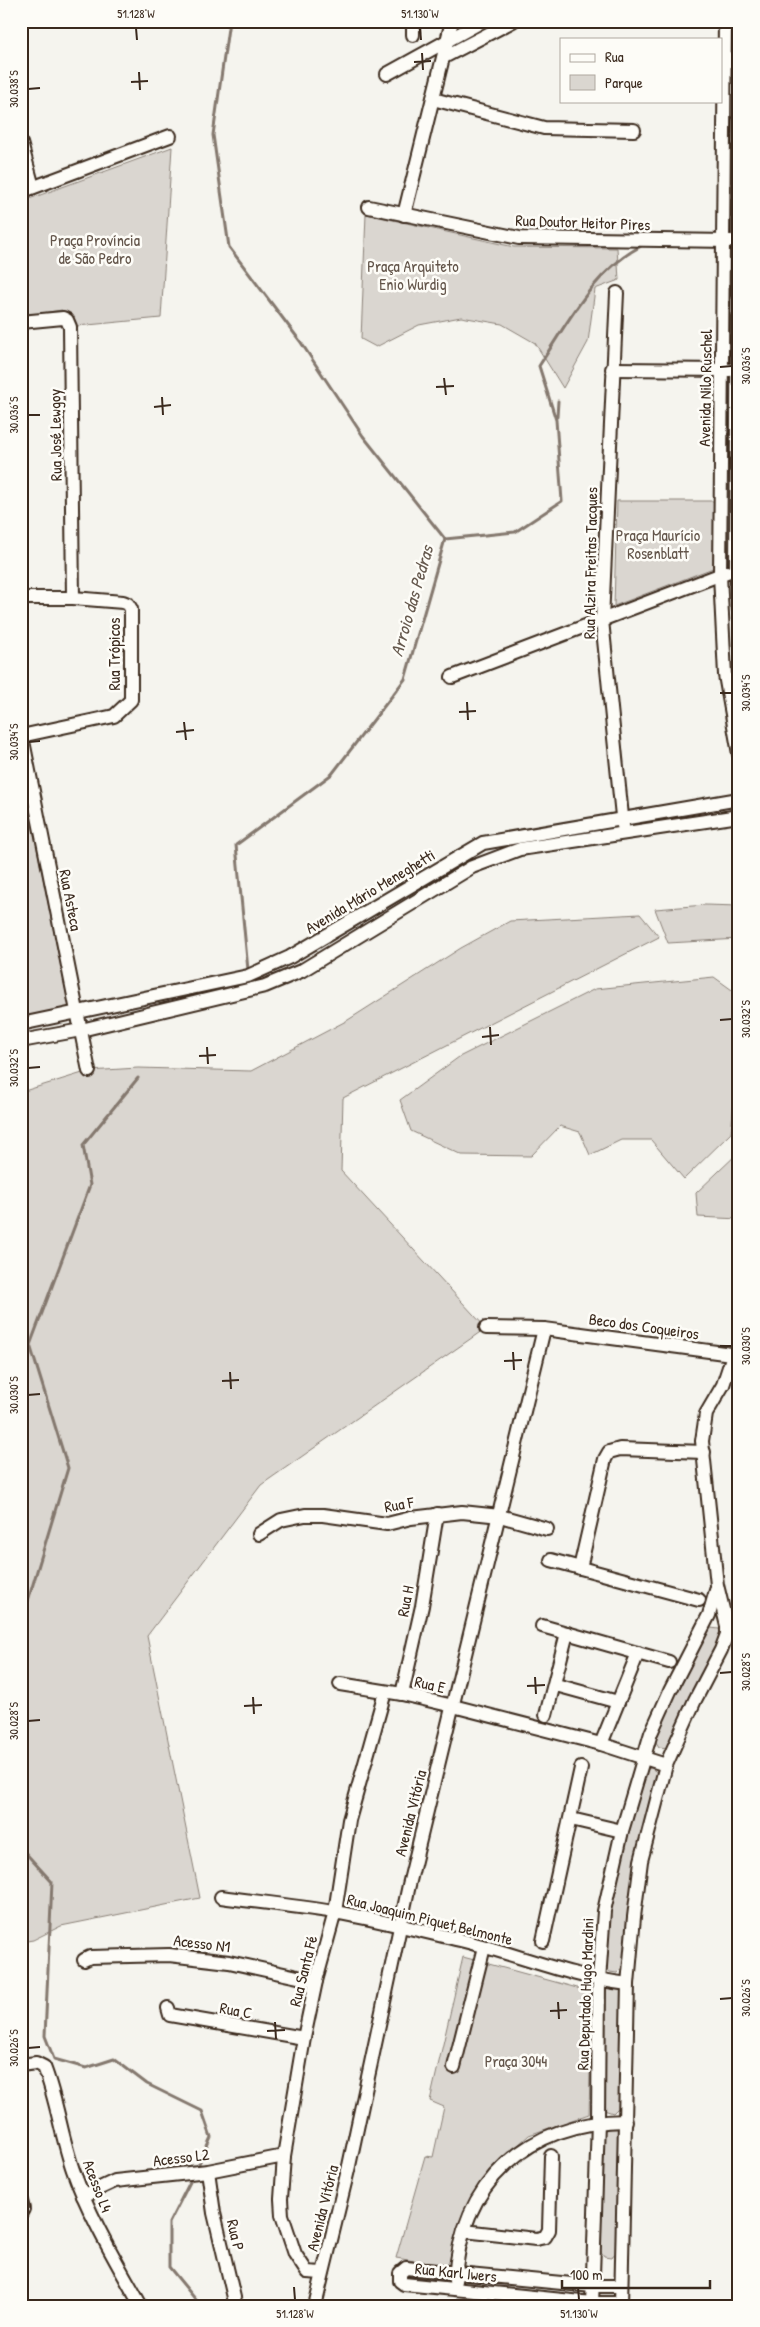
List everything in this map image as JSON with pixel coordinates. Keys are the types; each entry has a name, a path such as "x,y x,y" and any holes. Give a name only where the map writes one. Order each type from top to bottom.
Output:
{"street":[{"path":"413,21 413,34"},
{"path":"404,215 452,21"},
{"path":"387,74 447,39 483,21"},
{"name":"Avenida Nilo Ruschel","path":"726,21 720,575 726,675 739,754"},
{"path":"444,57 511,22"},
{"path":"433,99 544,128 634,130"},
{"path":"724,118 739,119"},
{"name":"Avenida Nilo Ruschel","path":"739,119 736,569 739,609"},
{"path":"21,143 27,190 170,136"},
{"name":"Rua Doutor Heitor Pires","path":"369,207 519,238 738,241"},
{"name":"Rua Alzira Freitas Tacques","path":"617,293 612,369 602,620 624,834"},
{"name":"Rua José Lewgoy","path":"21,322 63,318 67,320 70,327 73,598"},
{"path":"612,369 738,370"},
{"path":"721,474 737,473"},
{"path":"452,677 736,569"},
{"path":"21,598 73,598"},
{"name":"Rua Trópicos","path":"22,736 114,716 131,700 131,609 126,602 73,598"},
{"path":"726,675 739,674"},
{"name":"Rua Asteca","path":"22,736 89,1071"},
{"name":"Avenida Mário Meneghetti","path":"21,1024 248,976 290,958 483,843 739,799"},
{"name":"Avenida Mário Meneghetti","path":"21,1041 81,1030 265,986 301,971 472,867 520,849 739,816"},
{"path":"483,843 488,861"},
{"path":"371,910 379,924"},
{"path":"260,971 265,986"},
{"name":"Beco dos Coqueiros","path":"486,1328 544,1329 736,1355"},
{"name":"Avenida Vitória","path":"315,2306 349,2166 401,1926 544,1329"},
{"name":"Rua Deputado Hugo Mardini","path":"727,1630 717,1585 702,1441 706,1414 724,1386 736,1355"},
{"path":"580,1568 605,1459 609,1452 620,1449 704,1452"},
{"name":"Rua F","path":"259,1534 281,1520 305,1515 323,1515 387,1524 411,1518 462,1512 500,1516 547,1528"},
{"name":"Rua H","path":"402,1694 422,1606 437,1514"},
{"path":"551,1560 699,1600"},
{"name":"Rua Deputado Hugo Mardini","path":"592,2304 598,2121 599,1980 604,1911 622,1831 644,1757 670,1691 705,1624 717,1585"},
{"path":"621,2304 628,1984 634,1917 641,1862 666,1765 695,1700 726,1641 727,1630 718,1621 705,1624"},
{"path":"542,1626 669,1662"},
{"path":"546,1715 556,1685 567,1633"},
{"path":"601,1744 638,1653"},
{"name":"Rua E","path":"340,1684 402,1694 453,1706 601,1744 666,1765"},
{"path":"556,1685 618,1702"},
{"name":"Rua Santa Fé","path":"322,2273 307,2272 295,2254 288,2236 282,2215 281,2199 284,2156 304,2038 316,1981 335,1912 349,1820 385,1692"},
{"path":"543,1941 581,1768"},
{"path":"571,1819 622,1831"},
{"name":"Rua Joaquim Piquet Belmonte","path":"221,1897 335,1912 401,1926 484,1947 599,1980 628,1984"},
{"path":"454,2067 484,1947"},
{"name":"Acesso N1","path":"84,1960 90,1957 169,1954 229,1962 316,1981"},
{"name":"Rua C","path":"168,2008 170,2015 304,2038"},
{"name":"Acesso L4","path":"21,2065 40,2064 45,2070 72,2168 83,2196 97,2230 141,2306"},
{"path":"455,2288 464,2231 476,2204 487,2186 518,2152 555,2134 598,2121 626,2121"},
{"name":"Acesso L2","path":"83,2196 115,2182 208,2171 284,2156"},
{"path":"464,2231 536,2239 541,2239 548,2234 551,2156"},
{"name":"Rua P","path":"208,2171 214,2213 236,2306"},
{"path":"21,2201 23,2209 21,2213"},
{"name":"Rua Karl Iwers","path":"621,2286 593,2286 406,2268 400,2273 400,2280 404,2284 592,2304 621,2304"}],"green space":[{"name":"Praça Província de São Pedro","path":"172,147 161,318 77,326 62,310 21,316 21,202"},
{"name":"Praça Arquiteto Enio Wurdig","path":"366,214 514,247 617,248 619,280 595,289 588,342 563,388 535,343 502,324 461,317 419,325 376,347 361,339"},
{"name":"Praça Maurício Rosenblatt","path":"617,501 714,501 713,568 614,606"},
{"path":"21,769 69,1007 21,1017"},
{"path":"705,905 739,906 739,939 668,943 655,909"},
{"path":"640,914 659,937 343,1098 341,1171 486,1328 261,1485 147,1636 200,1898 61,1926 33,1940 21,1942 21,1092 89,1071 138,1068 251,1071 348,1020 461,948 510,921"},
{"path":"714,977 739,995 739,1046 731,1133 684,1179 651,1140 621,1140 590,1155 580,1132 560,1126 531,1156 462,1155 411,1131 400,1100 459,1057 595,989"},
{"path":"739,1152 739,1219 698,1217 696,1193"},
{"path":"708,1629 719,1629 723,1635 668,1748 659,1747 654,1739 663,1717"},
{"path":"651,1768 658,1773 630,1900 623,1966 617,1973 610,1972 604,1967 614,1883 645,1770"},
{"name":"Praça 3044","path":"463,1957 592,1992 589,2114 529,2135 494,2167 464,2210 451,2267 396,2258 425,2156 433,2157 444,2107 430,2101"},
{"path":"607,1987 620,1989 621,1992 620,2106 613,2113 604,2110 605,1989"},
{"path":"603,2128 617,2128 619,2131 616,2253 611,2257 604,2256 600,2250"}],"waterway":[{"path":"229,21 213,135 229,247 300,341 363,436 445,539"},
{"name":"Arroio das Pedras","path":"445,539 515,532 562,501 556,420 539,366 572,315 596,283 610,268 643,245"},
{"path":"557,417 558,401"},
{"name":"Arroio das Pedras","path":"248,970 236,845 332,774 405,679 445,539"},
{"name":"Arroio das Pedras","path":"21,1624 68,1468 30,1345 90,1185 83,1145 138,1078"},
{"name":"Arroio das Pedras","path":"21,1848 52,1882 45,2036 54,2059 86,2068 114,2059 147,2084 202,2111 211,2137 197,2168"},
{"name":"Arroio das Pedras","path":"193,2176 169,2223 169,2267 201,2306"}]}
